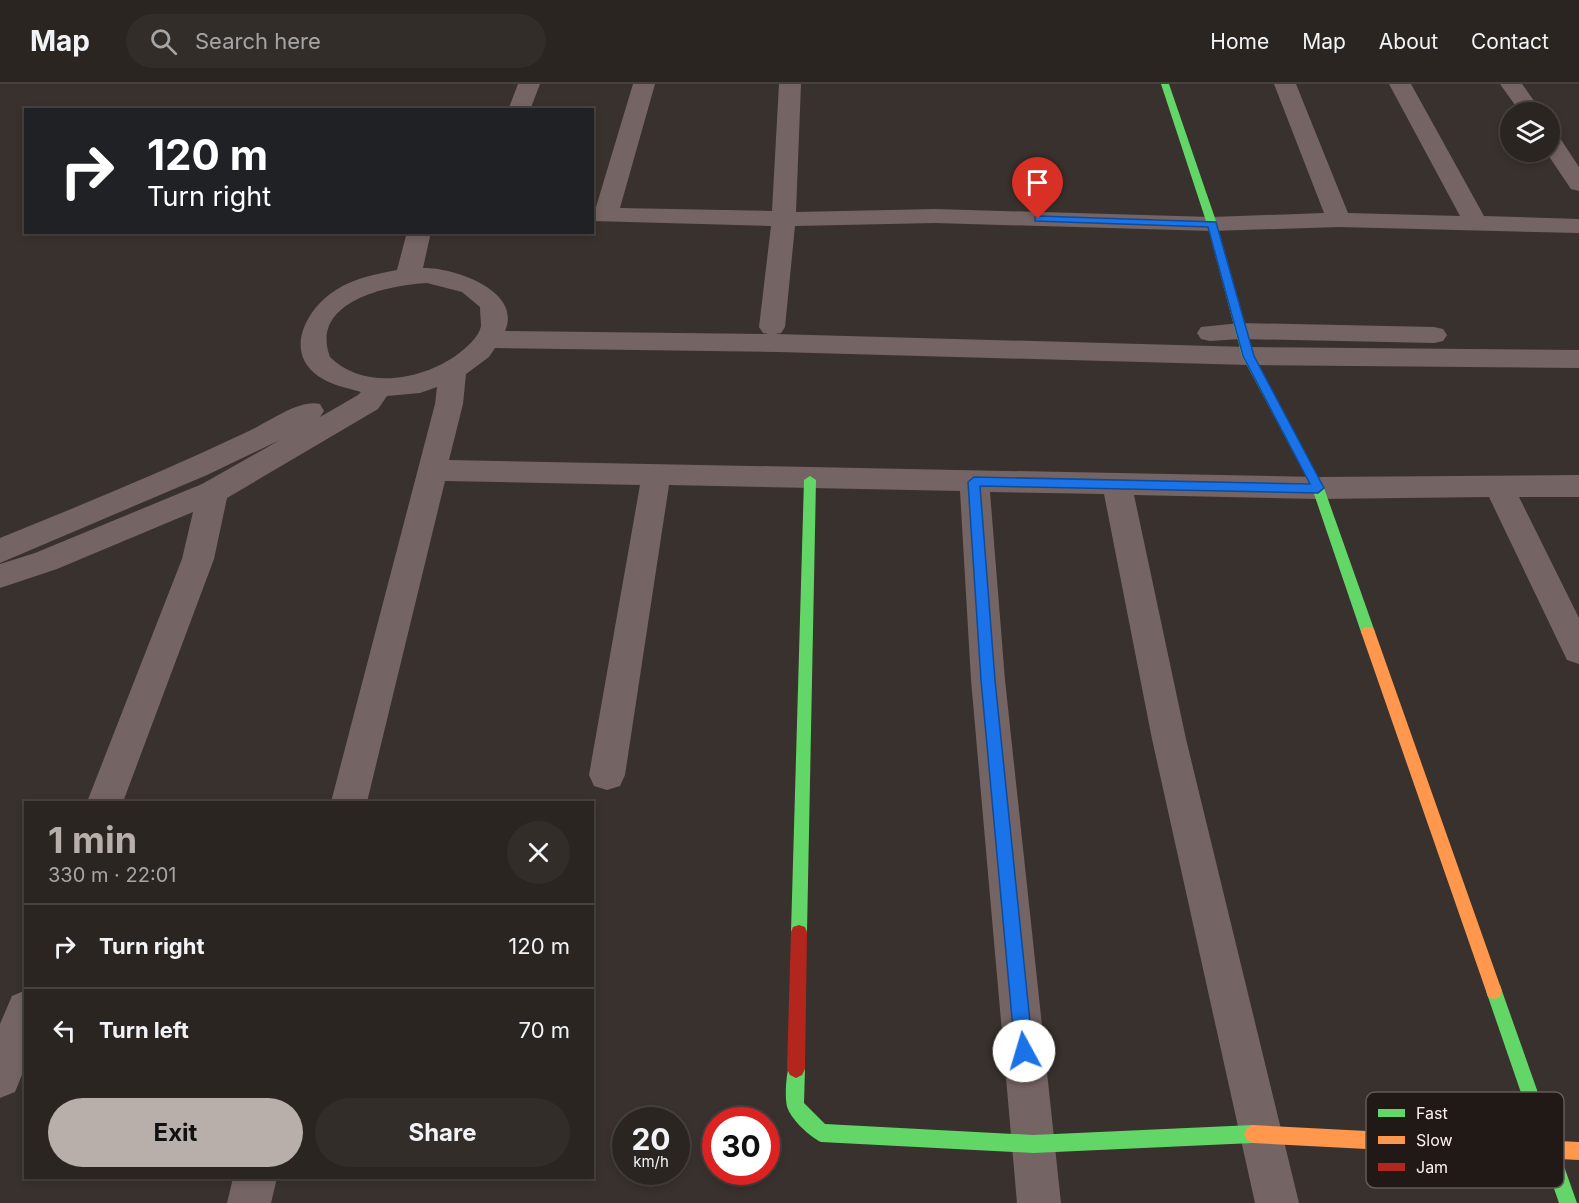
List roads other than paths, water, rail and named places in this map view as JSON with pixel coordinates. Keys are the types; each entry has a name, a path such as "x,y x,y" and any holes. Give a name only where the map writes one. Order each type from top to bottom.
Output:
{"street":[{"path":"520,108 529,84"},
{"path":"644,84 599,215 784,219 935,216 1212,224 1339,220 1579,226"},
{"path":"772,327 784,219 790,84"},
{"path":"1166,84 1212,224 1244,344 1318,488 1529,1092"},
{"path":"1285,84 1339,220"},
{"path":"1400,84 1477,225"},
{"path":"1511,84 1523,102"},
{"path":"1560,155 1579,184"},
{"path":"408,276 418,234"},
{"path":"0,551 197,468 368,386 423,383 453,372 475,357 492,332 493,308 486,297 476,289 446,277 408,276 379,281 352,292 331,307 317,325 313,337 314,350 319,362 329,371 368,386"},
{"path":"492,332 772,327 1222,333 1244,344 1579,359"},
{"path":"492,332 778,343 1244,344 1579,338"},
{"path":"349,801 449,404 453,372"},
{"path":"0,576 46,561 213,492 368,402 368,386"},
{"path":"432,470 810,480 1117,483 1318,488 1579,486"},
{"path":"607,775 656,475"},
{"path":"810,480 795,1106 821,1133 1033,1144 1261,1134 1366,1140"},
{"path":"974,482 988,680 1039,1203"},
{"path":"1117,483 1169,739 1277,1203"},
{"path":"1499,486 1579,651"},
{"path":"105,801 198,559 213,492"},
{"path":"0,1077 24,1015"},
{"path":"249,1203 255,1179"},
{"path":"1563,1188 1568,1203"}]}
